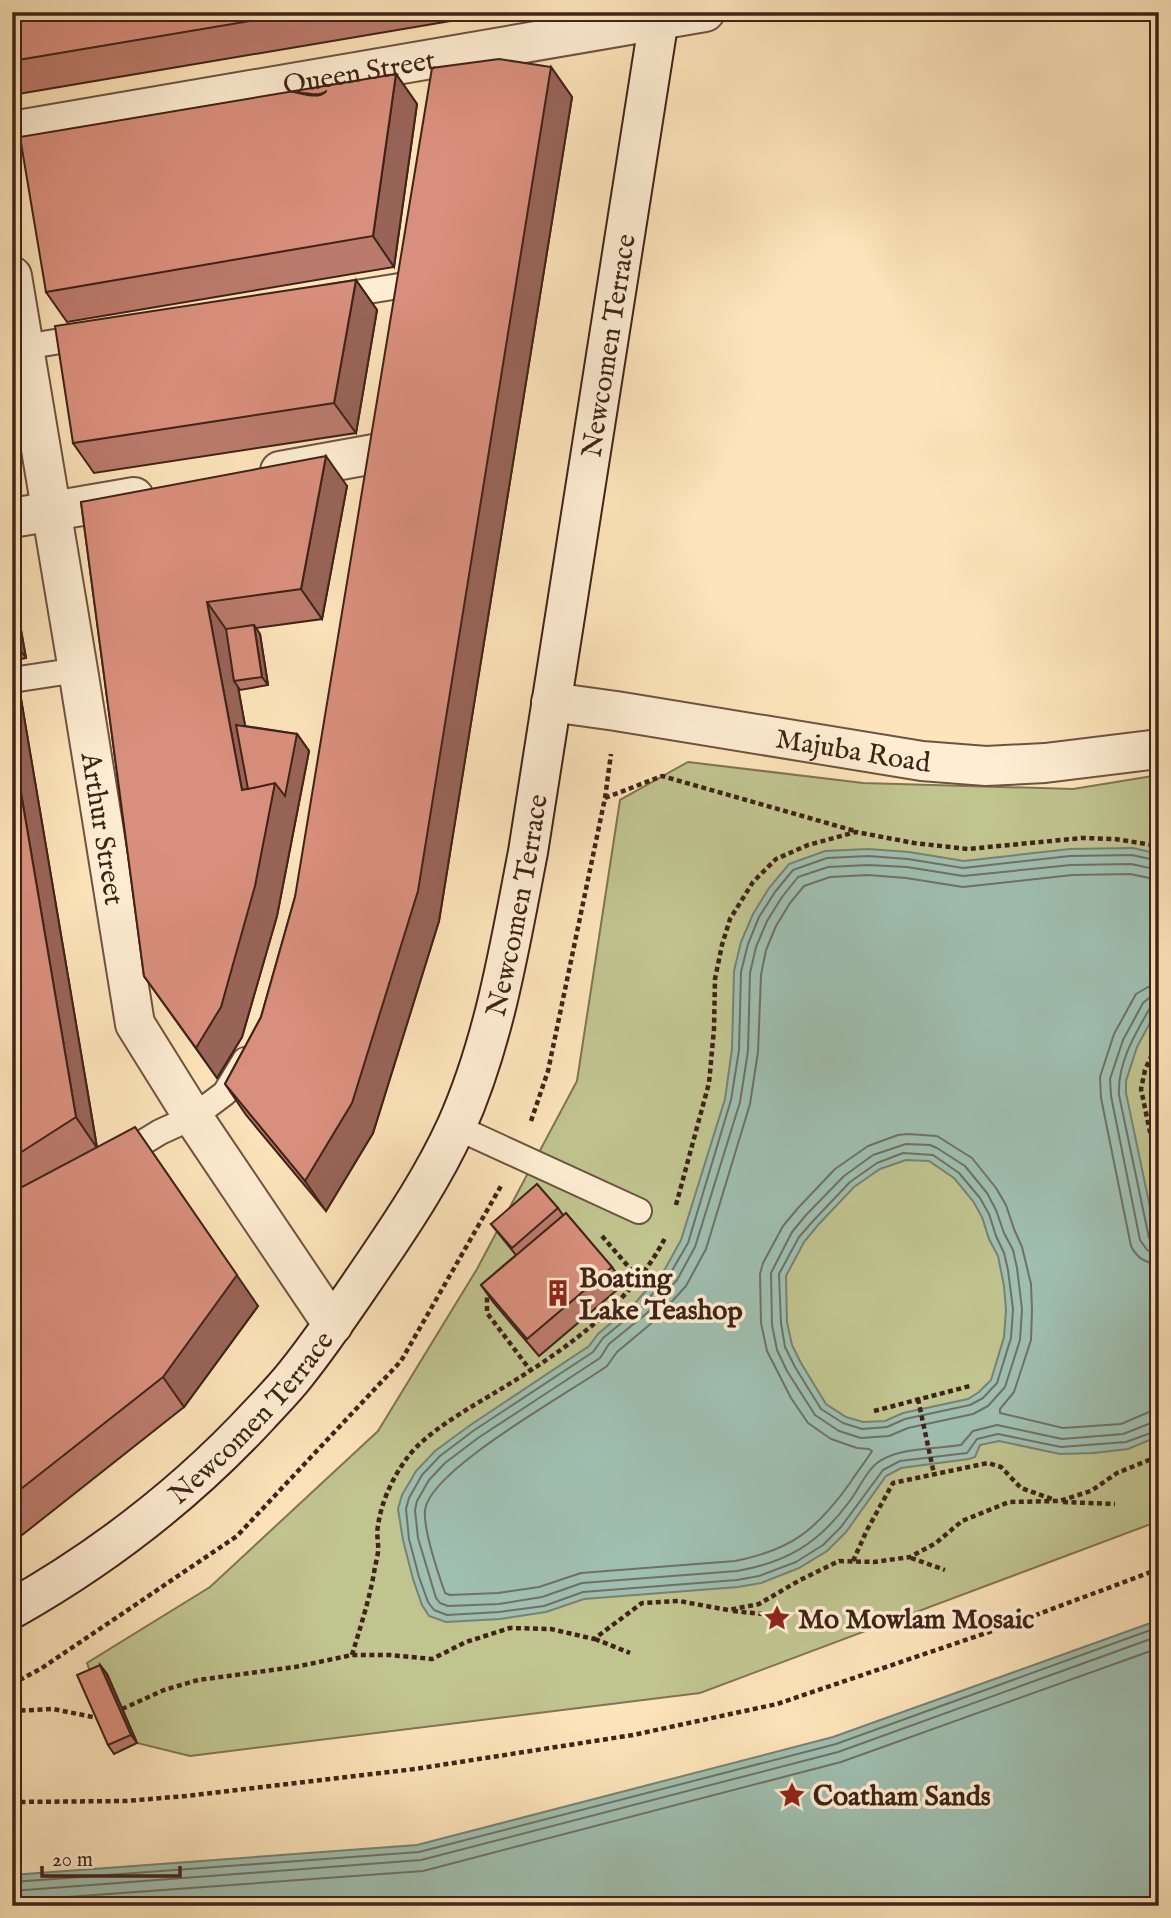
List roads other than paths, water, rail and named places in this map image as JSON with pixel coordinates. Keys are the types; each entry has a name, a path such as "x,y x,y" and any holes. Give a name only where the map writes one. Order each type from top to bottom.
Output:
{"street":[{"name":"Queen Street","path":"12,131 438,72 660,16 705,12"},
{"name":"Newcomen Terrace","path":"12,1609 57,1584 114,1544 183,1490 236,1441 285,1386 333,1325 417,1200 456,1127 482,1058 506,967 528,852 660,16"},
{"name":"Arthur Street","path":"12,276 19,348 52,512 135,1024 192,1117 333,1325"},
{"path":"253,476 374,454"},
{"path":"12,518 173,490"},
{"name":"Majuba Road","path":"551,702 922,761 986,766 1045,763 1159,749"}],"lane":[{"path":"395,312 404,259"},
{"path":"306,301 399,286"},
{"path":"19,348 119,332"},
{"path":"12,680 78,670"},
{"path":"102,1167 160,1132 192,1117 225,1093 253,1043"},
{"path":"456,1127 639,1211"}],"water":[{"path":"1133,848 1159,854 1159,1006 1137,1047 1126,1081 1126,1093 1159,1250 1159,1436 1128,1449 1094,1453 1060,1454 999,1441 980,1445 975,1457 969,1459 901,1468 886,1476 846,1532 827,1551 799,1568 761,1583 584,1599 546,1612 500,1619 446,1622 429,1616 413,1579 403,1540 398,1509 402,1495 416,1471 435,1451 589,1346 598,1334 636,1302 665,1269 681,1240 725,1099 732,1049 734,971 741,942 753,914 769,888 789,864 825,851 868,849 909,852 964,861 1070,849","holes":["906,1160 929,1161 954,1178 982,1217 998,1256 1004,1286 1004,1337 991,1380 968,1399 903,1413 885,1421 863,1422 846,1417 826,1404 801,1363 792,1345 787,1322 786,1276 804,1242 854,1187 880,1169"]},
{"name":"Coatham Sands","path":"1159,1620 1159,1906 12,1906 12,1875 417,1845 833,1737"}],"place":[{"name":"Boating Lake Teashop","path":"558,1293"},
{"name":"Mo Mowlam Mosaic","path":"777,1618"},
{"name":"Coatham Sands","path":"792,1795"}]}
